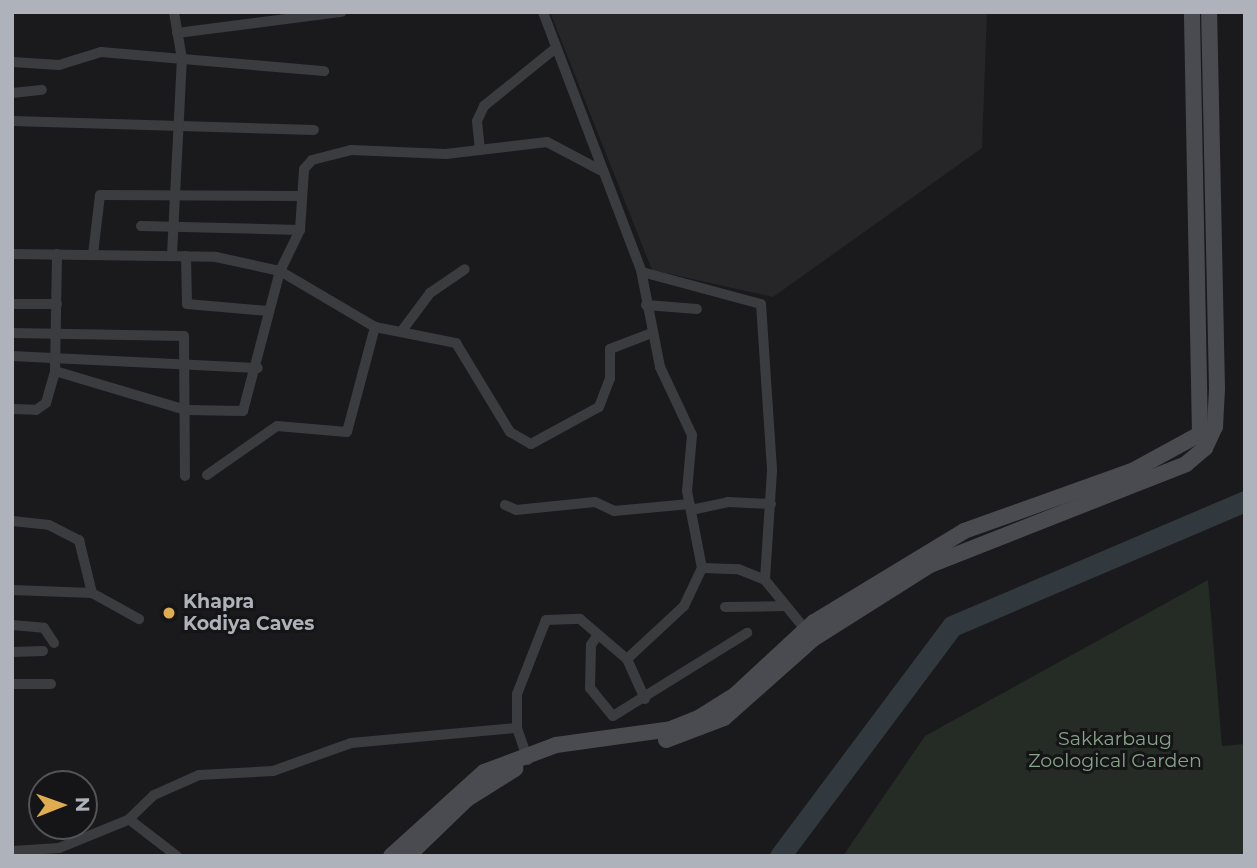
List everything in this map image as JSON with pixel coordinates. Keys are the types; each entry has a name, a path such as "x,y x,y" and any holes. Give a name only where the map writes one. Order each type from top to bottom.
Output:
{"main road":[{"path":"391,856 470,781 527,758 687,735 724,718 809,634 856,593 964,531 1134,470 1200,434 1192,12"},
{"path":"809,634 930,565 1186,464 1212,438 1217,389 1209,12"},
{"path":"408,856 467,799 527,758"}],"street":[{"path":"172,255 171,195 182,59 174,12"},
{"path":"177,33 342,12"},
{"path":"543,12 600,170 642,272 652,333 692,435 690,507 702,568 684,606 627,659"},
{"path":"480,150 477,121 484,106 556,48"},
{"path":"12,62 59,65 101,51 324,71"},
{"path":"12,93 43,90"},
{"path":"12,121 177,123 314,130"},
{"path":"55,371 187,410 236,416 247,404 280,271 300,230 304,169 312,160 351,150 480,150 554,142 600,170"},
{"path":"93,254 100,195 301,196"},
{"path":"141,226 300,230"},
{"path":"12,254 172,255 280,271 374,327 456,343 510,432 531,444 598,407 610,378 610,349 652,333"},
{"path":"12,409 43,406 55,371 57,254"},
{"path":"186,256 187,304 270,311"},
{"path":"401,332 430,293 465,269"},
{"path":"642,272 761,304 771,504 765,580"},
{"path":"12,304 57,304"},
{"path":"646,305 697,309"},
{"path":"207,475 277,426 347,432 374,327"},
{"path":"12,333 184,336 187,360 185,477"},
{"path":"12,356 187,360 258,368"},
{"path":"505,505 516,510 595,502 614,511 728,502 771,504"},
{"path":"12,521 49,525 79,540 92,593"},
{"path":"702,568 738,569 765,580 809,634"},
{"path":"12,590 92,593 139,619"},
{"path":"725,607 786,607"},
{"path":"527,758 517,728 517,694 546,620 574,616 627,659 645,699"},
{"path":"12,625 44,628 54,643"},
{"path":"597,636 591,645 590,688 613,716 645,699 747,632"},
{"path":"12,652 43,651"},
{"path":"12,684 51,684"},
{"path":"12,850 59,848 130,820 154,795 199,775 273,771 351,743 517,728"},
{"path":"130,820 177,856"}],"shaded area":[{"path":"550,12 987,12 982,148 773,297 652,270"}],"green space":[{"name":"Sakkarbaug Zoological Garden","path":"1208,580 1222,746 1245,744 1245,856 843,856 925,736"}],"waterway":[{"path":"780,856 952,626 1245,501"}],"place":[{"name":"Khapra Kodiya Caves","path":"169,613"}]}
